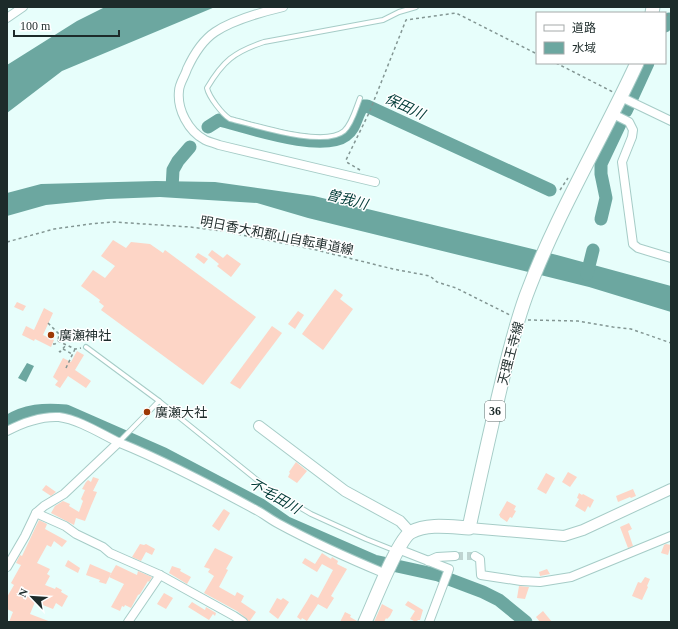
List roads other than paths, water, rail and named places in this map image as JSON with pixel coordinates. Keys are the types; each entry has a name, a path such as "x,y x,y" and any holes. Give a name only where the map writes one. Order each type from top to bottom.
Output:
{"main road":[{"name":"天理王寺線","path":"469,528 480,474 509,353 526,296 555,228 613,114 636,64"},
{"path":"365,622 392,561 404,538 410,532 419,529 437,527 469,528"}],"street":[{"path":"7,18 23,7"},
{"path":"283,7 230,23 213,33 198,49 190,63 179,90 178,103 181,114 195,132 204,140 219,145 375,182"},
{"path":"621,97 671,121"},
{"path":"613,114 629,122 633,130 632,137 622,162 633,244 638,248 671,258"},
{"path":"7,431 36,418 60,418 80,424 176,468 257,511 278,524 354,561 428,561 449,569 429,622"},
{"path":"259,426 344,491 400,521 410,532"},
{"path":"7,567 36,513 44,506 64,494 119,442"},
{"path":"469,528 564,536 582,530 671,489"},
{"path":"36,513 65,526 76,534 103,547 110,553 160,575 243,622"},
{"path":"476,556 480,559 481,575 521,581 540,582 571,578 671,536"},
{"path":"428,561 437,557 454,556"},
{"path":"128,622 160,575"}],"lane":[{"path":"360,98 348,126 344,131 336,136 326,138 303,137 230,119 208,94 207,88 215,74 227,60 246,48 264,42 383,20 399,12 416,7"},
{"path":"86,347 159,401 267,488 310,514 366,539 392,561"},
{"path":"119,442 159,401"}],"water":[{"path":"105,7 215,7 62,71 7,113 7,65 77,21"},
{"path":"156,181 215,182 314,196 557,255 671,286 671,312 589,287 308,218 257,203 160,197 107,199 46,205 7,216 7,193 41,184"},
{"path":"27,363 34,366 26,382 18,378"}],"waterway":[{"name":"保田川","path":"666,24 669,19"},
{"name":"保田川","path":"626,111 648,64"},
{"name":"保田川","path":"208,127 219,120 284,137 303,140 335,140 346,135 352,129 361,109 363,106 367,106 550,190"},
{"name":"保田川","path":"601,219 606,198 601,174 601,164 620,124"},
{"name":"保田川","path":"172,189 173,170 178,161 190,147"},
{"name":"保田川","path":"587,274 593,250"},
{"name":"不毛田川","path":"7,422 21,415 35,411 66,411 164,454 261,505 287,523 374,561 438,575 483,592 499,600 526,622"}],"tunnel":[{"path":"455,556 475,556"}],"place":[{"name":"廣瀬神社","path":"51,335"},
{"name":"廣瀬大社","path":"147,412"}],"water label":[{"name":"曽我川","path":"347,199"}]}
